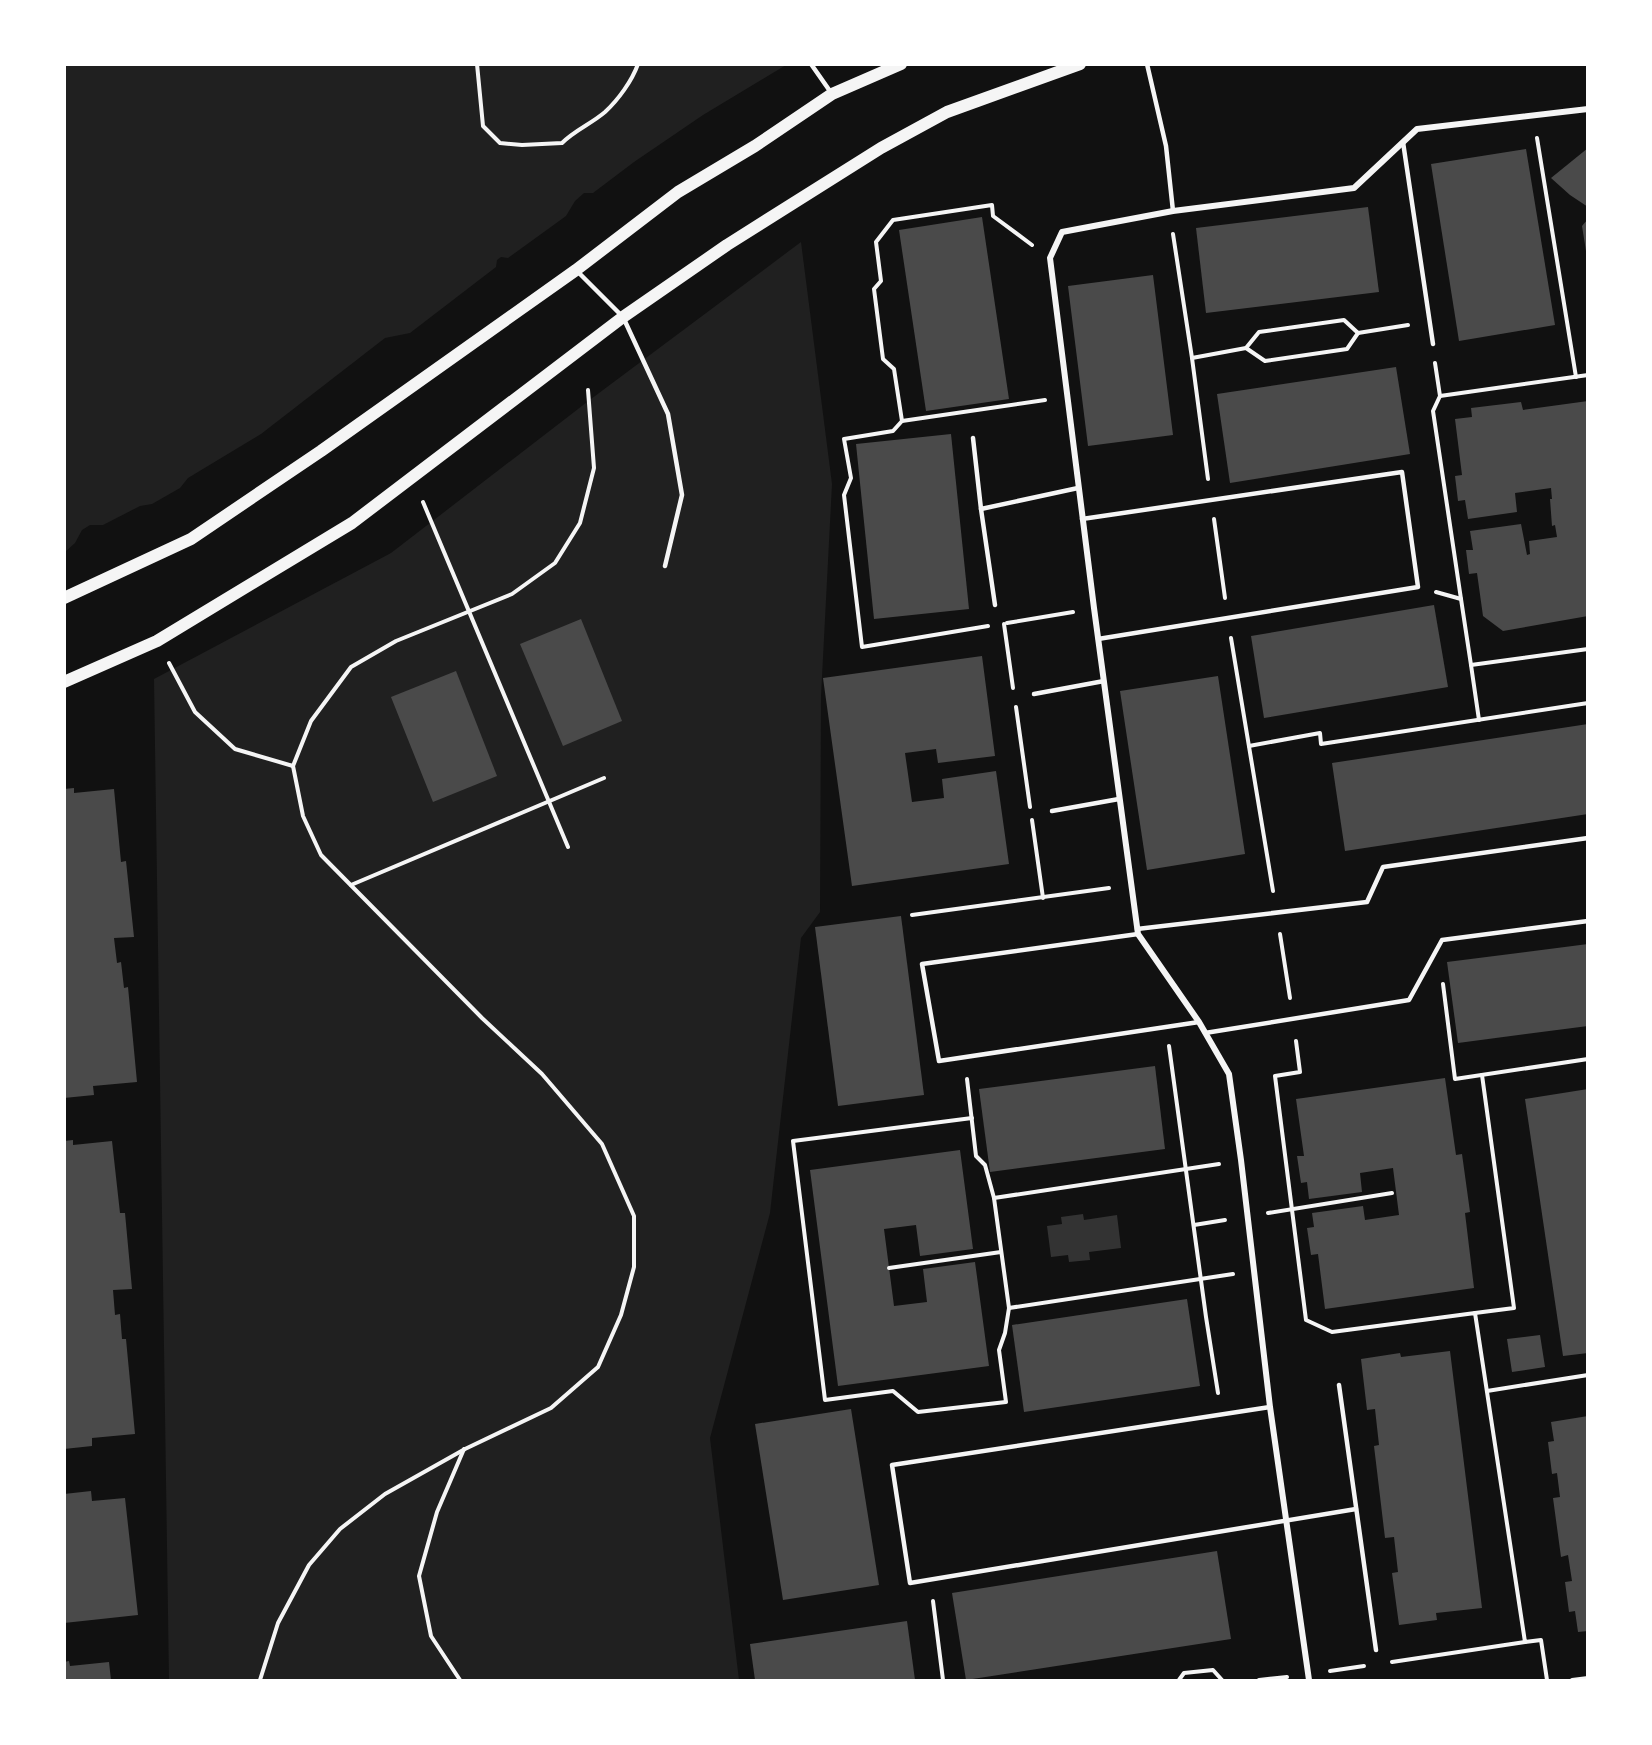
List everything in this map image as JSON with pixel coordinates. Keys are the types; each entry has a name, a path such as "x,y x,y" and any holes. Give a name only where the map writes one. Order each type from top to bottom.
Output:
{"main road":[{"path":"64,598 191,539 321,451 576,270 678,192 755,146 832,94 901,64"},
{"path":"64,682 157,641 352,523 623,317 727,245 881,148 947,112 1080,64"}],"street":[{"path":"1309,1680 1270,1407 1229,1074 1199,1022 1137,931 1050,258 1062,232 1173,212 1354,188 1417,129 1587,110"}],"lane":[{"path":"811,64 832,94"},
{"path":"1147,64 1166,146 1173,212"},
{"path":"1403,142 1433,344"},
{"path":"576,270 623,317 668,414 682,495 665,566"},
{"path":"974,438 981,509 995,605"},
{"path":"1082,519 1402,472 1418,587 1098,639"},
{"path":"981,509 1078,488"},
{"path":"1034,694 1104,681"},
{"path":"1052,811 1119,799"},
{"path":"1199,1022 939,1061 922,964 1137,931 1367,902 1383,867 1587,838"},
{"path":"1205,1033 1409,1000 1442,940 1587,921"},
{"path":"1339,1385 1376,1650"},
{"path":"1270,1407 892,1465 910,1583 1356,1509"}],"path":[{"path":"477,64 483,126 500,143 522,145 562,143 574,131 604,112 617,99 638,64"},
{"path":"1537,137 1576,377"},
{"path":"902,421 894,369 884,359 874,289 881,281 876,242 894,220 992,205 993,216 1050,258"},
{"path":"1192,358 1246,348 1259,332 1344,320 1358,333"},
{"path":"1246,348 1265,361 1347,349 1358,333 1430,322"},
{"path":"1433,344 1440,396 1434,411 1479,720"},
{"path":"1440,396 1587,375"},
{"path":"260,1680 278,1623 309,1565 340,1529 385,1494 465,1449 551,1408 597,1367 621,1315 634,1267 634,1216 603,1144 542,1074 482,1018 321,855 303,816 293,766 311,721 351,667 396,641 512,594 555,563 580,523 594,468 588,390"},
{"path":"992,625 862,647 844,495 851,478 844,439 893,431 902,421 1067,397"},
{"path":"412,476 568,847"},
{"path":"1418,587 1461,599"},
{"path":"1014,692 1004,623 1094,608"},
{"path":"157,641 195,712 235,748 293,766"},
{"path":"1471,665 1587,649"},
{"path":"1015,703 1043,897"},
{"path":"1249,746 1320,733 1321,744 1587,703"},
{"path":"351,885 604,778"},
{"path":"912,915 1130,885"},
{"path":"1438,949 1455,1079 1587,1059"},
{"path":"1167,1028 1221,1414"},
{"path":"964,1058 972,1118 976,1156 985,1165 994,1198 1009,1308 1005,1333 999,1350 1006,1402 918,1412 893,1391 825,1400 793,1141 972,1118"},
{"path":"1475,1313 1514,1308 1482,1075"},
{"path":"994,1198 1241,1160"},
{"path":"1194,1225 1392,1193"},
{"path":"889,1268 1001,1252"},
{"path":"1009,1308 1254,1272"},
{"path":"1487,1391 1587,1375"},
{"path":"460,1680 431,1636 419,1576 437,1512 465,1449"},
{"path":"931,1579 943,1680"},
{"path":"1179,1680 1184,1673 1213,1671 1222,1680"},
{"path":"1572,1680 1587,1678"}],"shaded area":[{"path":"65,65 786,65 703,115 593,193 584,193 575,201 566,216 508,258 501,257 497,260 496,267 410,333 385,338 261,434 188,478 180,488 152,504 140,506 103,525 90,525 82,530 75,543 65,552"},
{"path":"801,242 832,484 821,696 820,912 801,938 770,1213 710,1438 739,1680 169,1680 154,679 391,553 591,399"},
{"path":"1083,1214 1084,1220 1117,1215 1121,1248 1089,1252 1090,1260 1069,1262 1068,1255 1051,1257 1047,1226 1062,1224 1061,1217"}],"building":[{"path":"1588,148 1588,207 1551,178"},
{"path":"1526,149 1555,325 1459,341 1431,164"},
{"path":"1368,207 1379,292 1206,313 1196,228"},
{"path":"982,217 1009,399 926,411 899,230"},
{"path":"1588,219 1588,251 1586,251 1582,226"},
{"path":"1153,275 1173,435 1088,446 1068,286"},
{"path":"1396,367 1410,454 1230,483 1217,394"},
{"path":"1588,401 1588,616 1503,631 1483,616 1477,573 1469,574 1466,550 1473,550 1470,531 1521,524 1527,555 1530,554 1529,541 1557,537 1555,525 1552,526 1551,488 1515,493 1517,512 1468,519 1465,500 1458,501 1455,476 1462,475 1455,419 1472,417 1471,408 1521,402 1523,410"},
{"path":"951,434 969,609 874,619 856,444"},
{"path":"1434,605 1448,687 1264,718 1251,636"},
{"path":"581,619 622,721 563,746 520,644"},
{"path":"982,656 995,756 938,763 936,749 905,753 912,802 944,798 942,779 996,771 1009,864 852,886 823,678"},
{"path":"456,671 497,776 433,802 391,697"},
{"path":"1218,676 1245,854 1147,870 1120,691"},
{"path":"1588,724 1588,814 1345,851 1332,763"},
{"path":"74,788 74,793 114,789 121,862 126,861 134,937 114,938 117,963 121,962 124,988 128,987 137,1082 93,1086 94,1095 64,1098 64,789"},
{"path":"901,916 924,1095 838,1106 815,927"},
{"path":"1588,944 1588,1026 1458,1043 1447,962"},
{"path":"1155,1066 1165,1149 990,1172 979,1089"},
{"path":"1445,1078 1456,1155 1462,1154 1470,1212 1465,1213 1474,1288 1325,1309 1318,1254 1311,1255 1307,1228 1314,1227 1312,1213 1363,1206 1365,1220 1399,1215 1393,1168 1360,1173 1362,1192 1309,1199 1307,1182 1301,1183 1297,1156 1304,1156 1296,1099"},
{"path":"1588,1089 1588,1353 1563,1356 1525,1099"},
{"path":"73,1140 73,1145 112,1141 120,1213 125,1213 132,1289 113,1290 115,1315 120,1314 122,1339 126,1339 135,1434 92,1438 92,1446 64,1449 64,1141"},
{"path":"960,1150 973,1249 920,1256 916,1225 884,1229 894,1306 927,1302 923,1269 975,1262 989,1366 838,1386 810,1170"},
{"path":"1187,1299 1200,1386 1024,1412 1012,1325"},
{"path":"1540,1335 1545,1367 1512,1372 1507,1339"},
{"path":"1450,1351 1482,1608 1436,1613 1437,1620 1399,1625 1392,1573 1398,1572 1394,1537 1385,1538 1374,1446 1379,1445 1375,1409 1367,1410 1361,1359 1400,1353 1401,1357"},
{"path":"851,1409 879,1585 783,1600 755,1424"},
{"path":"1588,1416 1588,1631 1578,1632 1575,1611 1569,1612 1565,1582 1572,1581 1568,1555 1561,1557 1553,1498 1560,1497 1557,1473 1552,1474 1548,1442 1554,1441 1551,1422"},
{"path":"91,1491 92,1501 125,1498 138,1615 64,1623 64,1494"},
{"path":"1217,1551 1231,1639 966,1680 952,1593"},
{"path":"907,1621 915,1680 755,1680 750,1644"},
{"path":"69,1661 70,1666 109,1662 111,1680 64,1680 64,1662"}]}
